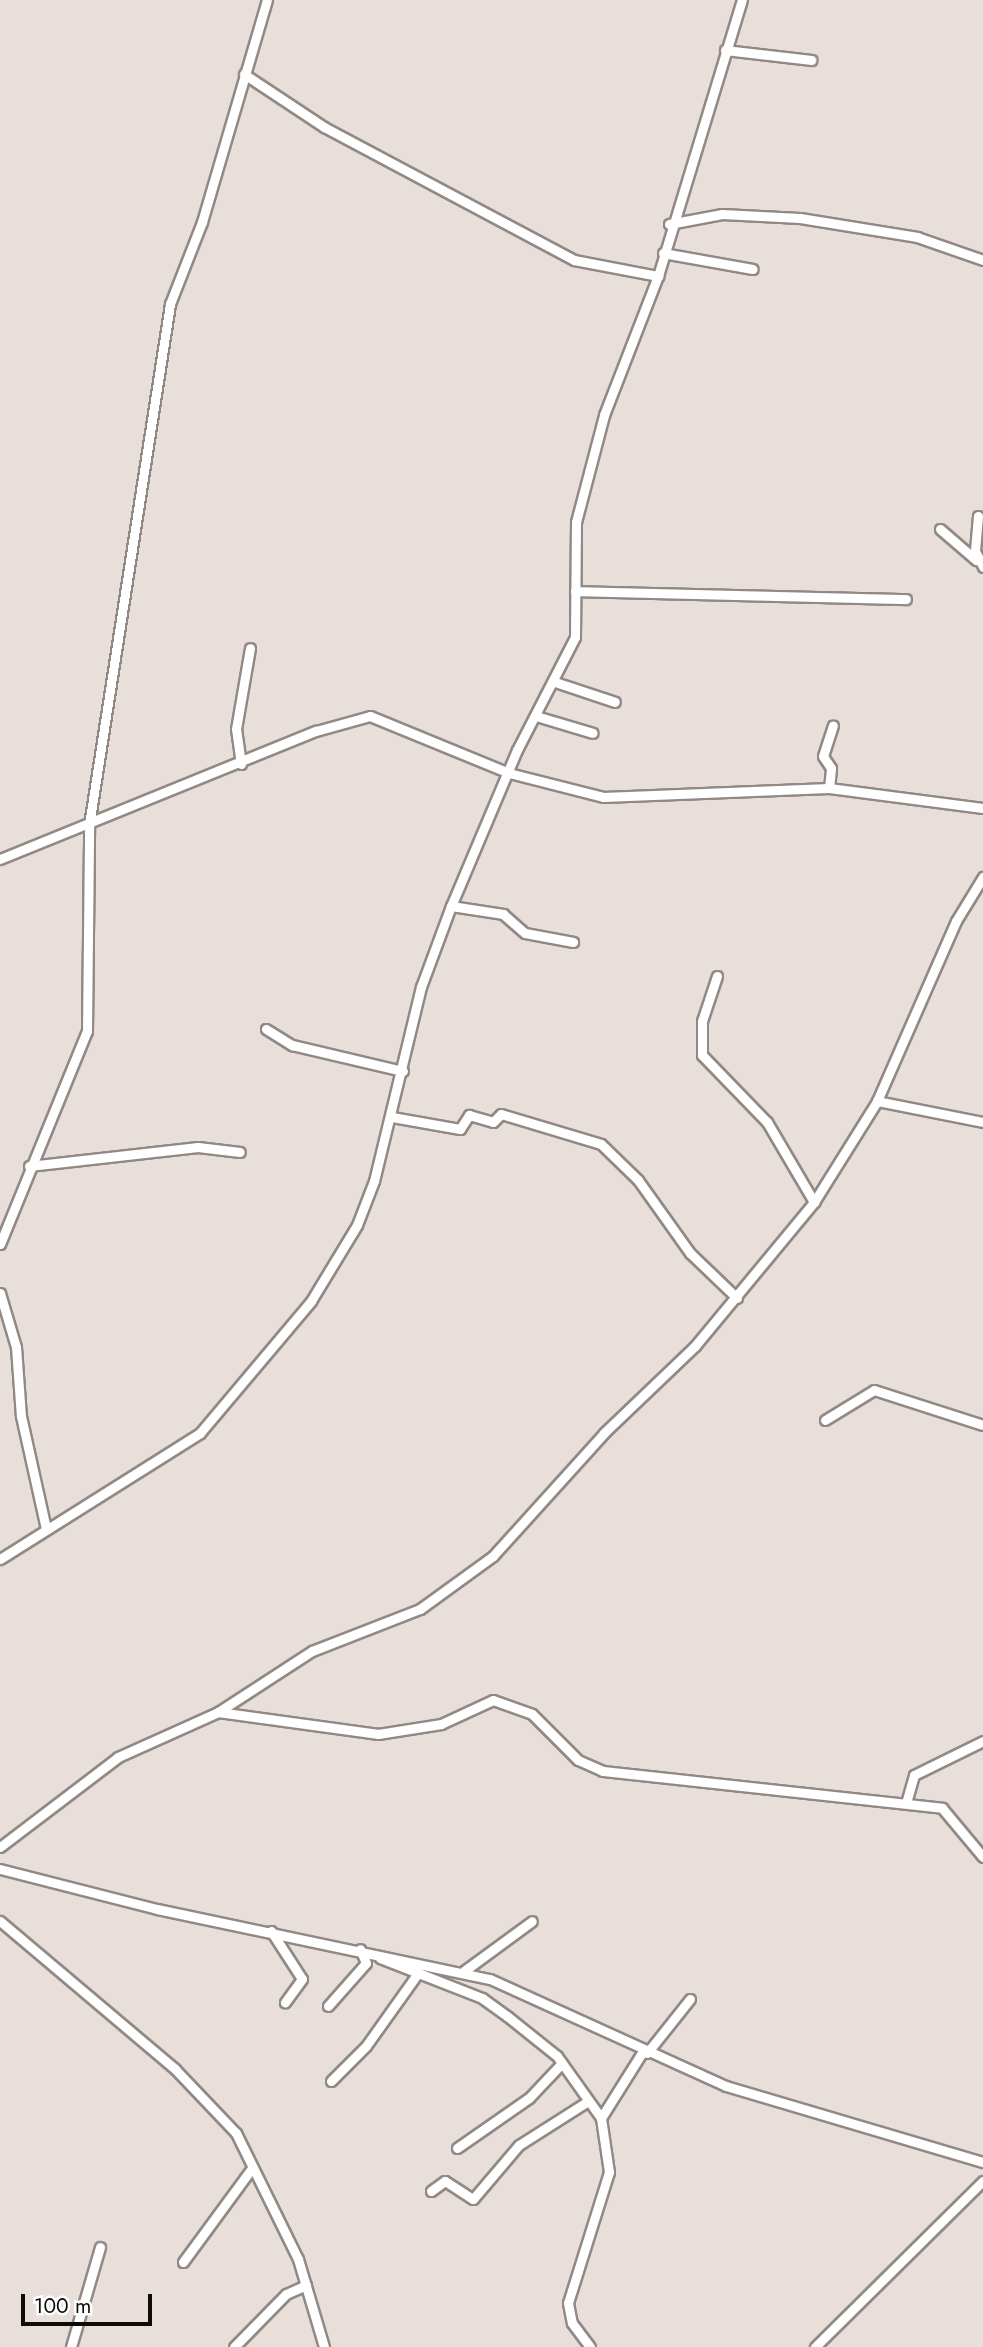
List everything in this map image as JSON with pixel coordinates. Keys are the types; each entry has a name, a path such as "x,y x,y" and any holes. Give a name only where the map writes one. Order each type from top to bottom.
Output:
{"street":[{"path":"0,1244 29,1166 87,1031 89,825 170,304 202,222 267,0"},
{"path":"0,1559 200,1433 237,1394 311,1301 356,1225 392,1117 421,987 451,906 509,774 575,637 576,523 604,415 658,276 668,224 742,0"},
{"path":"725,50 811,60"},
{"path":"244,74 324,127 574,260 658,276"},
{"path":"668,224 722,214 800,218 917,237 983,260"},
{"path":"663,253 753,269"},
{"path":"978,516 980,564"},
{"path":"940,530 980,564"},
{"path":"575,591 906,599"},
{"path":"241,764 236,729 250,648"},
{"path":"555,682 615,702"},
{"path":"0,859 370,716 509,774 633,799 829,788 983,808"},
{"path":"536,716 593,733"},
{"path":"829,788 831,768 823,756 833,726"},
{"path":"0,1847 87,1777 218,1712 312,1651 420,1609 493,1556 737,1298 814,1202 877,1101 956,921 983,877"},
{"path":"451,906 503,914 525,933 573,942"},
{"path":"717,976 702,1021 702,1055 767,1122 814,1202"},
{"path":"266,1029 292,1045 403,1071"},
{"path":"877,1101 983,1122"},
{"path":"392,1117 460,1129 469,1115 493,1122 501,1114 601,1144 638,1180 690,1253 737,1298"},
{"path":"29,1166 198,1147 240,1152"},
{"path":"0,1293 16,1347 22,1416 46,1529"},
{"path":"825,1420 874,1390 983,1425"},
{"path":"218,1712 377,1734 441,1724 493,1700 532,1714 578,1760 603,1770 906,1803 950,1812 983,1857"},
{"path":"906,1803 914,1775 983,1741"},
{"path":"0,1869 271,1931 462,1971 514,1987 645,2052 726,2086 983,2162"},
{"path":"0,1921 212,2103 252,2168 306,2285 324,2347"},
{"path":"462,1971 532,1921"},
{"path":"271,1931 302,1979 285,2002"},
{"path":"328,2006 366,1963 360,1949"},
{"path":"370,1951 482,1998 562,2063 601,2118 608,2172 568,2303 572,2323 590,2347"},
{"path":"331,2081 366,2046 418,1973"},
{"path":"601,2118 645,2052 690,1999"},
{"path":"457,2148 529,2098 562,2063"},
{"path":"430,2191 445,2181 473,2199 519,2145 588,2101"},
{"path":"183,2262 252,2168"},
{"path":"815,2347 983,2181"},
{"path":"71,2347 100,2246"},
{"path":"234,2347 279,2301 306,2285"}]}
